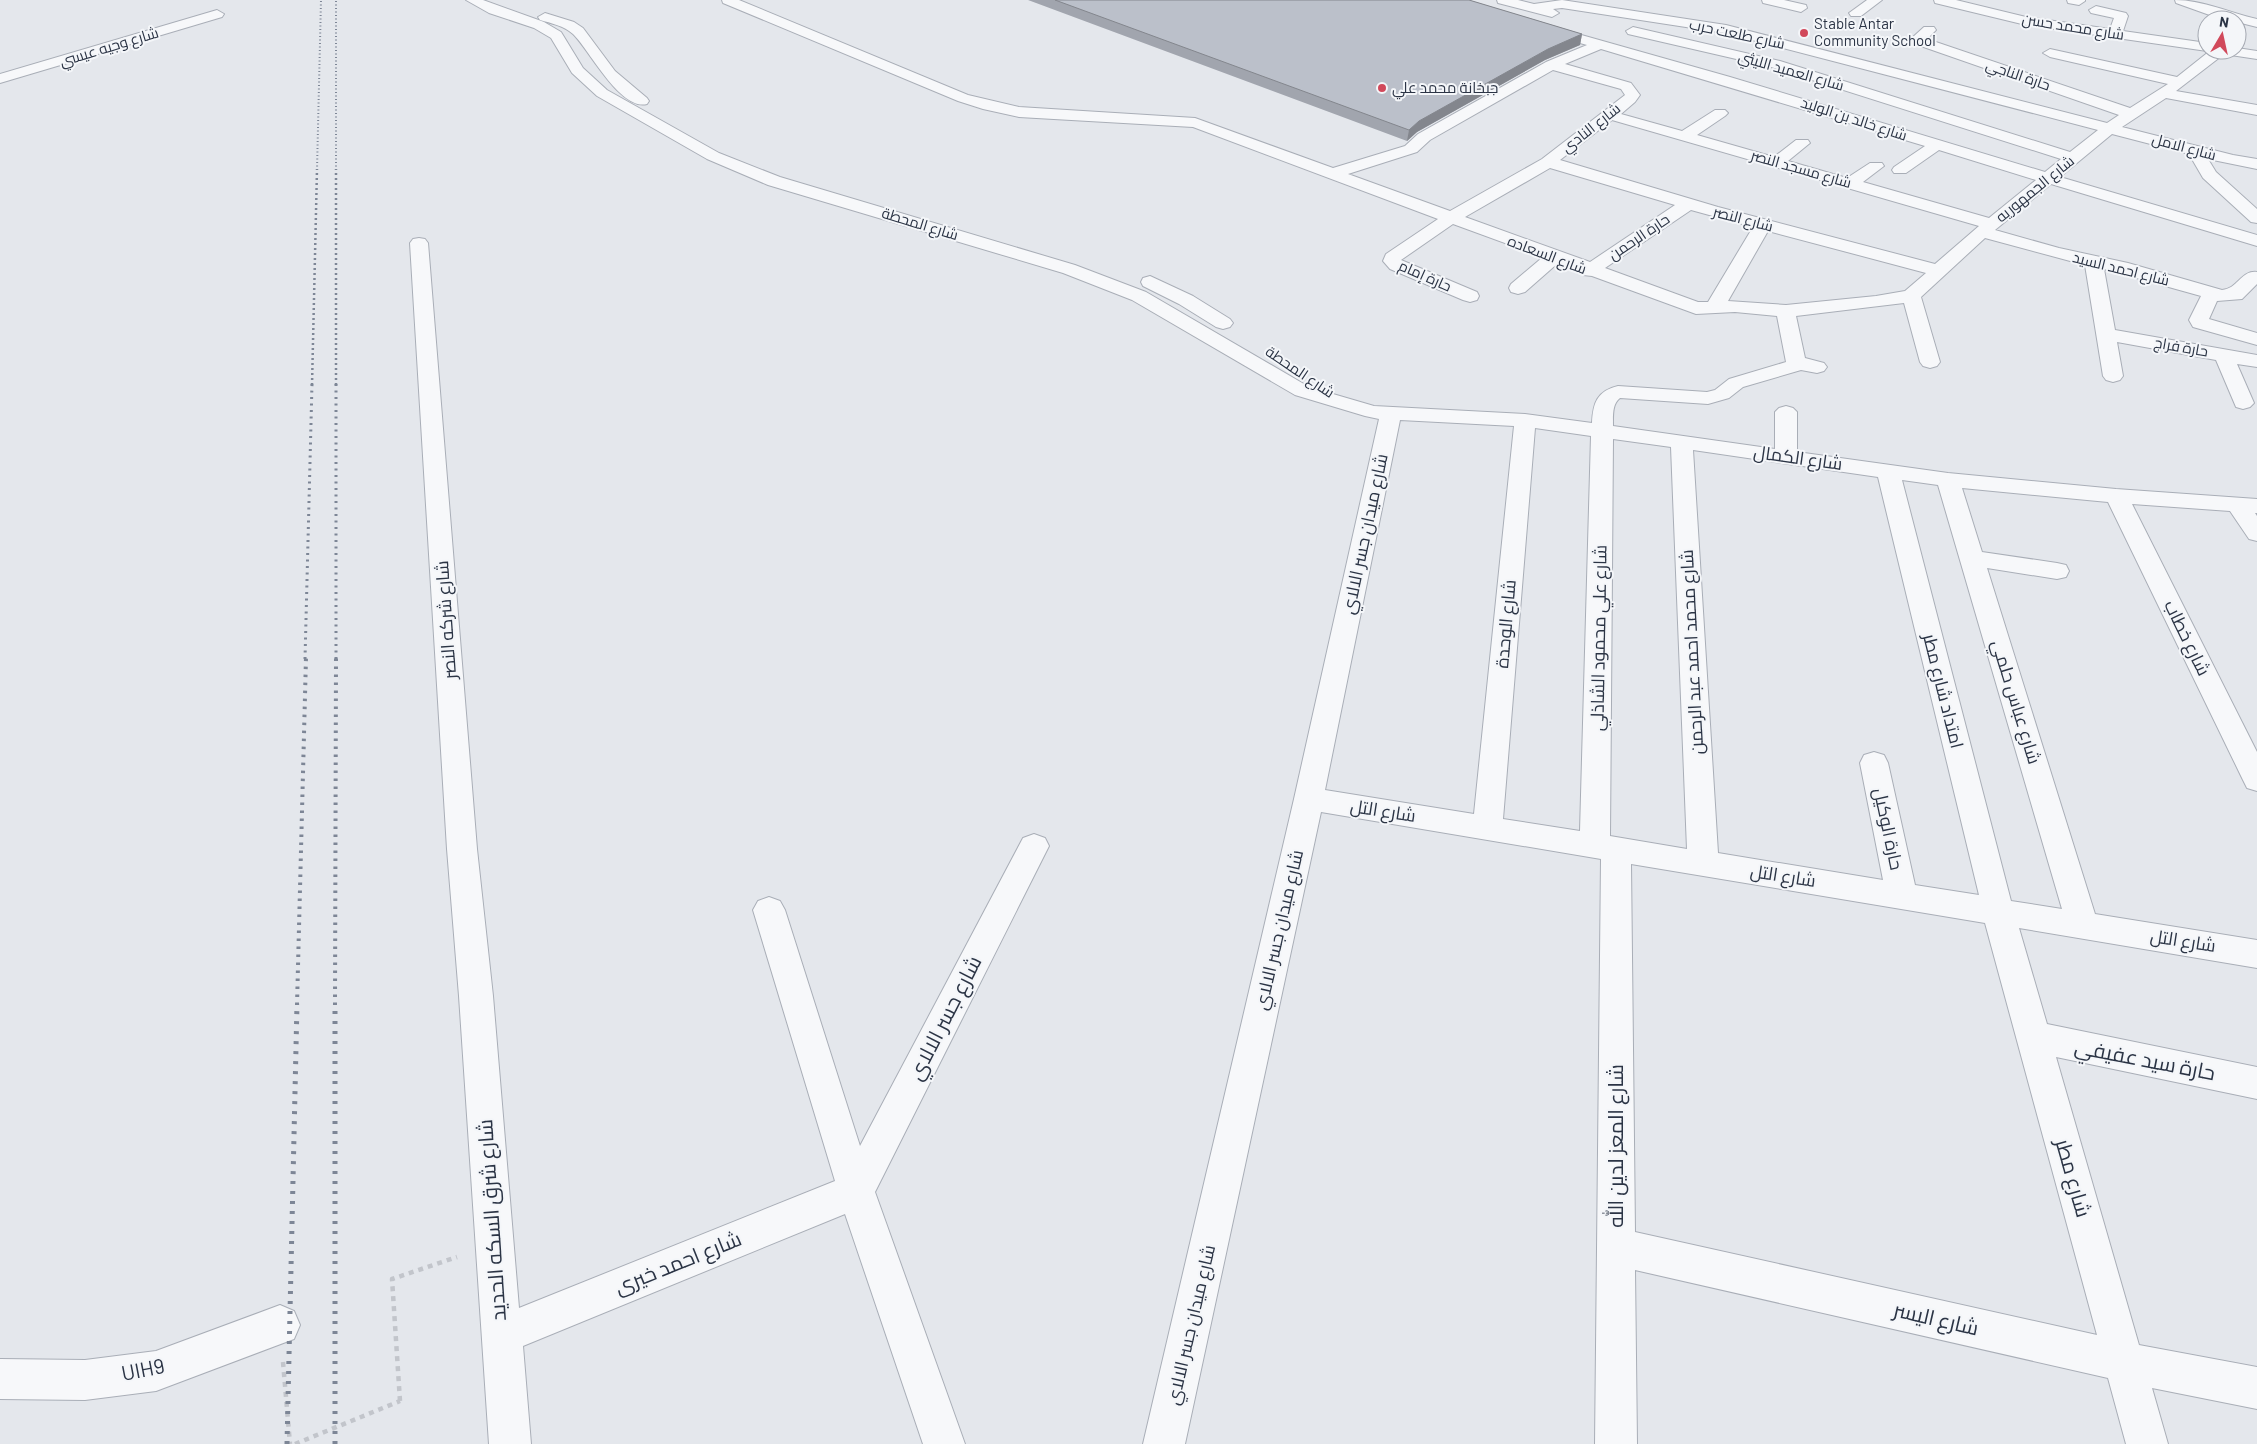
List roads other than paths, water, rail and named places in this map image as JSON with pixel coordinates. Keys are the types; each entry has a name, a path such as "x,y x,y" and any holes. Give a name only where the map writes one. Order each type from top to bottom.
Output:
{"street":[{"name":"شارع المحطة","path":"472,0 548,29 561,41 577,70 597,90 731,165 774,181 1069,269 1117,286 1161,307 1302,391 1340,401"},
{"name":"شارع المحطة","path":"494,0 569,25 583,37 610,74 636,96 752,158 812,179 1100,263"},
{"path":"728,0 975,102 1019,112 1229,135"},
{"name":"شارع العميد الليثي","path":"1503,0 1775,64 2073,158"},
{"path":"1768,0 1800,8"},
{"path":"1856,13 1876,0"},
{"name":"شارع محمد حسن","path":"1940,0 2026,21 2197,45"},
{"path":"2181,0 2209,10"},
{"path":"1624,13 1638,3"},
{"path":"713,4 962,108 1013,120 1100,121"},
{"name":"شارع طلعت حرب","path":"1534,8 1562,4 1746,33 2111,127"},
{"path":"2232,10 2237,7"},
{"path":"2096,10 2121,16 2115,34"},
{"name":"شارع وجيه عيسي","path":"0,79 218,14"},
{"name":"شارع خالد بن الوليد","path":"1534,25 1791,99 2046,180 2142,217 2257,241"},
{"path":"2188,44 2191,27"},
{"name":"حارة الناجي","path":"1929,30 1920,37 1920,40 2132,114"},
{"path":"1331,174 1411,149 1424,137 1551,65 1602,44"},
{"path":"2050,53 2180,82"},
{"name":"شارع الجمهوريه","path":"1911,296 1987,228 2111,127 2180,82 2208,60"},
{"name":"شارع النادي","path":"1450,218 1548,162 1633,95 1631,90 1617,83 1551,65"},
{"path":"2163,93 2257,109"},
{"path":"1768,111 1791,99"},
{"path":"1685,136 1720,113"},
{"name":"شارع مسجد النصر","path":"1609,115 1685,136 1718,139 1777,162 1850,183 1987,228"},
{"path":"1833,131 1853,119"},
{"name":"شارع السعاده","path":"1100,121 1195,123 1696,308 1735,306 1786,311 1876,302 1911,296"},
{"name":"شارع الامل","path":"2111,127 2195,150 2257,164"},
{"path":"1866,141 1886,129"},
{"path":"1777,162 1802,142"},
{"path":"1900,170 1936,145"},
{"path":"2195,150 2209,175 2257,218"},
{"name":"شارع النصر","path":"1548,162 1689,204 1715,204 1763,224 1809,228 1939,271"},
{"path":"1850,183 1876,166"},
{"path":"2236,200 2257,200"},
{"name":"حارة الرحمن","path":"1589,270 1689,204"},
{"name":"حارة إمام","path":"1450,218 1392,258 1392,261 1470,296"},
{"path":"1715,306 1763,224"},
{"name":"شارع احمد السيد","path":"1987,228 2056,253 2122,267 2212,294 2235,295 2254,277"},
{"name":"شارع شركه النصر","path":"419,244 462,849 476,996"},
{"path":"1518,288 1554,257"},
{"path":"2093,260 2113,376"},
{"path":"1133,275 1186,300 1238,332"},
{"path":"2212,294 2199,320 2200,323 2257,339"},
{"path":"1911,296 1930,362"},
{"name":"شارع علي محمود الشاذلي","path":"1605,847 1602,431 1605,399 1610,394 1618,392 1708,398 1722,394 1736,383 1809,365 1793,357 1786,311"},
{"name":"حارة فراج","path":"2106,334 2257,360"},
{"path":"2224,355 2243,403"},
{"name":"شارع المحطة","path":"1310,376 1328,388 1340,401"},
{"name":"شارع الكمال","path":"1340,401 1372,412 1390,415 1525,420 1948,480 2116,496 2248,505"},
{"path":"1786,412 1786,457"},
{"name":"شارع ميدان جسر الالاي","path":"1164,1444 1309,799 1390,415"},
{"name":"شارع الوحدة","path":"1487,828 1525,420"},
{"name":"شارع محمد احمد عبد الرحمن","path":"1682,442 1702,863"},
{"name":"امتداد شارع مطر","path":"1888,471 1998,911"},
{"name":"شارع عباس حلمي","path":"1948,480 2083,925"},
{"name":"شارع خطاب","path":"2116,496 2257,780"},
{"path":"2248,505 2257,534"},
{"path":"1973,558 2056,571"},
{"name":"حارة الوكيل","path":"1874,763 1902,896"},
{"name":"شارع التل","path":"1309,799 2257,954"},
{"name":"شارع جسر الالاي","path":"856,1191 1034,846"},
{"name":"شارع المعز لدين الله","path":"1605,847 1616,1247 1616,1444"},
{"path":"768,910 856,1191 944,1444"},
{"name":"شارع مطر","path":"1998,911 2147,1444"},
{"name":"شارع شرق السكه الحديد","path":"476,996 493,1244 510,1444"},
{"name":"حارة سيد عفيفي","path":"2033,1037 2257,1083"},
{"name":"شارع احمد خيرى","path":"501,1335 856,1191"},
{"name":"شارع اليسر","path":"1616,1247 2125,1362 2257,1388"},
{"name":"UIH9","path":"0,1379 86,1380 156,1371 280,1325"}],"railway":[{"path":"317,170 321,0"},
{"path":"336,0 336,657"},
{"path":"312,385 317,169"},
{"path":"305,659 312,384"},
{"path":"297,1005 306,657"},
{"path":"335,1005 336,657"},
{"path":"287,1444 297,1004"},
{"path":"335,1005 335,1444"}],"place":[{"name":"Stable Antar Community School","path":"1804,33"},
{"name":"جبخانة محمد علي","path":"1382,88"}]}
